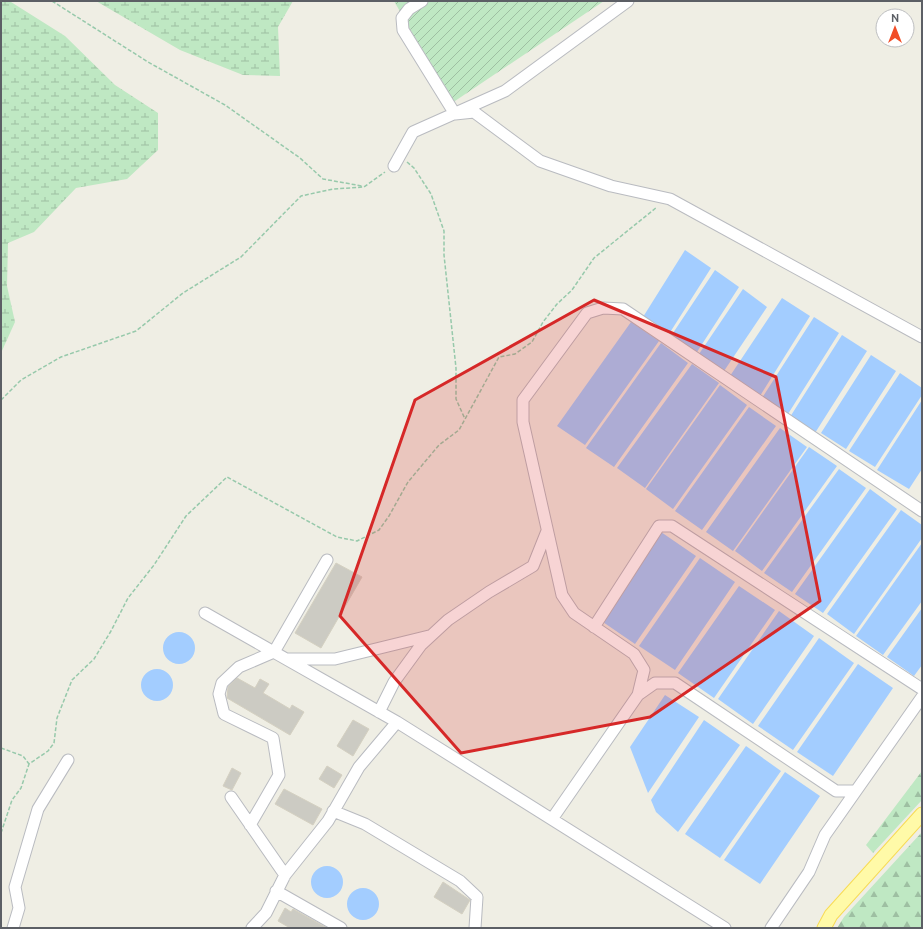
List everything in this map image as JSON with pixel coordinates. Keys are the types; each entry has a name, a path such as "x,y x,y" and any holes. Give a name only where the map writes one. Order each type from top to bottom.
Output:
{"main road":[{"path":"824,928 831,915 922,814"}],"street":[{"path":"422,1 409,9 402,18 403,30 455,114"},
{"path":"394,166 413,132 505,91 628,1"},
{"path":"455,114 474,112 540,161 611,186 670,199 922,336"},
{"path":"552,819 638,695 644,670 634,654 574,612 562,595 523,422 523,400 587,313 604,308 623,310 922,511"},
{"path":"594,627 659,526 672,526 922,689"},
{"path":"379,712 394,682 421,645 460,612 533,566 547,531"},
{"path":"250,825 279,775 274,738 224,714 219,694 222,683 240,667 274,652 327,560"},
{"path":"205,613 397,722 552,819 719,927"},
{"path":"286,659 335,659 432,635"},
{"path":"638,695 655,684 675,684 836,792 856,791"},
{"path":"771,928 809,872 824,835 922,697"},
{"path":"252,928 262,923 276,891 285,875 328,820 359,767 397,722"},
{"path":"13,928 19,908 15,887 38,809 68,760"},
{"path":"231,797 285,875"},
{"path":"333,811 365,824 460,881 477,897 475,928"},
{"path":"276,891 341,928"}],"path":[{"path":"52,1 148,62 225,105 300,158 323,179 364,187"},
{"path":"400,155 414,168 431,194 444,231 444,255 456,368 456,399 465,419"},
{"path":"1,400 21,380 61,357 136,331 183,293 241,257 302,196 333,189 364,187 394,166"},
{"path":"1,833 12,800 21,788 29,764 48,751 54,743 57,718 72,680 94,659 111,631 128,598 154,565 186,516 227,477 338,537 357,541 379,530 389,516 408,482 439,445 459,430 498,357 515,354 532,342 543,322 557,304 572,290 594,258 649,212 670,199"},
{"path":"1,748 23,756 29,764"}],"highlighted area":[{"path":"594,300 776,377 820,601 650,717 461,753 340,616 415,400"}],"green space":[{"path":"1,1 11,2 65,36 115,85 158,113 158,150 127,179 76,188 34,232 8,243 7,286 15,322 1,353"},
{"path":"96,1 293,1 278,27 280,76 243,75 180,50"},
{"path":"394,1 604,1 452,103"},
{"path":"922,771 922,800 873,853 866,845"},
{"path":"922,832 922,928 837,928 844,917"}],"water":[{"path":"685,250 711,268 669,334 643,317"},
{"path":"715,270 739,287 697,352 671,336"},
{"path":"743,289 767,307 724,371 699,354"},
{"path":"782,298 810,316 760,396 730,376"},
{"path":"814,317 839,333 788,414 762,398"},
{"path":"631,322 659,341 585,445 557,426"},
{"path":"842,335 867,351 815,433 790,417"},
{"path":"661,343 688,363 614,467 586,448"},
{"path":"871,355 896,371 846,449 821,433"},
{"path":"692,364 719,383 645,488 617,468"},
{"path":"900,373 922,388 922,395 875,467 849,451"},
{"path":"720,385 747,405 673,509 646,489"},
{"path":"922,400 922,469 909,489 877,470"},
{"path":"749,407 776,426 702,530 675,511"},
{"path":"780,428 807,447 733,551 706,532"},
{"path":"809,447 837,466 762,571 735,551"},
{"path":"839,469 866,488 792,592 764,573"},
{"path":"870,489 897,509 823,613 795,594"},
{"path":"901,510 922,525 922,538 854,634 827,614"},
{"path":"661,532 696,556 635,644 600,620"},
{"path":"922,543 922,601 883,655 856,636"},
{"path":"700,558 735,582 675,670 639,646"},
{"path":"739,586 775,610 714,698 678,673"},
{"path":"922,608 922,665 914,676 887,657"},
{"path":"779,611 814,636 753,724 718,699"},
{"path":"176,632 182,632 191,636 195,648 191,660 182,664 176,664 167,660 163,651 163,645 167,636"},
{"path":"819,638 854,663 793,750 758,726"},
{"path":"858,664 893,688 833,776 797,752"},
{"path":"154,669 160,669 169,673 173,685 169,697 160,701 154,701 145,697 141,688 141,682 145,673"},
{"path":"665,695 699,717 648,793 630,747"},
{"path":"704,720 740,745 678,832 656,812 651,800"},
{"path":"746,746 781,771 720,858 685,834"},
{"path":"785,772 820,796 760,884 724,860"},
{"path":"324,866 330,866 339,870 343,882 339,894 330,898 324,898 315,894 311,885 311,879 315,870"},
{"path":"360,888 366,888 375,892 379,904 375,916 366,920 360,920 351,916 347,907 347,901 351,892"}],"building":[{"path":"336,563 362,577 321,648 295,633"},
{"path":"237,678 255,688 260,679 269,684 263,693 290,709 292,705 304,712 290,735 227,698 228,687"},
{"path":"353,720 369,729 353,756 337,746"},
{"path":"327,766 342,775 334,788 319,779"},
{"path":"232,768 241,773 232,790 223,786"},
{"path":"284,789 322,809 313,825 275,804"},
{"path":"443,882 470,900 462,914 434,897"},
{"path":"285,908 291,912 293,909 327,928 290,928 278,921"}]}
